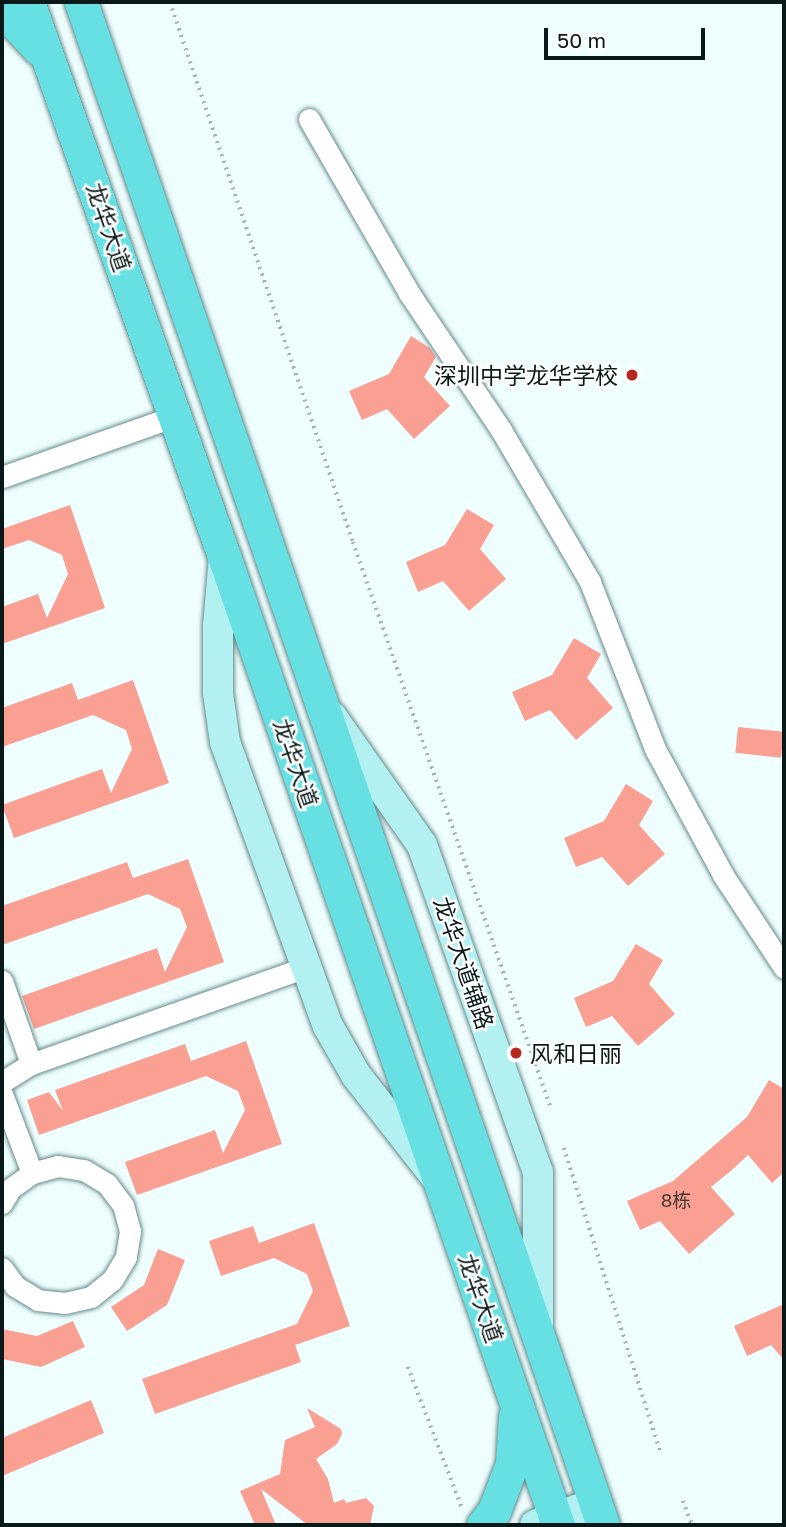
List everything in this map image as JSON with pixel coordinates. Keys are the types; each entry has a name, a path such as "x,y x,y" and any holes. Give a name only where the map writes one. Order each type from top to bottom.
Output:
{"main road":[{"name":"龙华大道","path":"28,2 224,556 514,1393 571,1520"},
{"path":"2,9 28,35 54,71"},
{"name":"龙华大道","path":"86,10 538,1341 571,1520"},
{"path":"224,556 218,626 218,693 225,742 328,1026 339,1048 442,1185"},
{"name":"龙华大道辅路","path":"318,697 422,845 538,1172 538,1341"},
{"path":"477,1515 494,1511 512,1464 516,1434 514,1393"}],"street":[{"path":"309,119 410,293 501,430 590,582 655,749 723,875 784,968"},
{"path":"2,477 175,416"},
{"path":"2,1082 31,1064 307,967"},
{"path":"2,981 31,1064"},
{"path":"2,1094 32,1173"},
{"path":"2,1203 10,1189 32,1173 58,1166 84,1170 107,1184 123,1205 130,1231 126,1258 112,1280 91,1297 65,1303 38,1300 15,1286 2,1268"}],"path":[{"path":"170,2 551,1108"},
{"path":"564,1148 661,1453"},
{"path":"408,1367 461,1508 477,1515"},
{"path":"683,1501 692,1525"}],"building":[{"path":"411,336 430,348 436,357 424,377 450,406 414,439 387,409 362,420 349,391 389,374"},
{"path":"70,505 105,608 2,644 2,607 38,594 47,618 68,574 62,555 29,540 2,549 2,529"},
{"path":"467,509 494,525 480,549 506,579 469,611 443,581 418,592 406,562 445,545"},
{"path":"574,638 601,654 587,678 613,708 576,740 550,710 525,721 512,692 552,675"},
{"path":"133,680 169,783 14,838 2,805 102,769 111,793 132,749 126,730 93,715 2,747 2,708 72,683 78,700"},
{"path":"738,727 784,732 781,758 735,753"},
{"path":"626,784 653,801 639,825 665,854 628,886 602,857 576,867 564,838 604,821"},
{"path":"188,859 224,962 34,1029 22,996 157,948 165,972 187,927 180,909 148,894 2,945 2,906 127,862 133,878"},
{"path":"636,944 663,960 649,984 675,1014 638,1046 612,1016 586,1027 574,998 613,981"},
{"path":"246,1041 282,1144 137,1195 125,1162 215,1130 223,1153 245,1110 238,1091 206,1076 39,1135 27,1100 49,1092 63,1111 55,1090 185,1044 191,1061"},
{"path":"769,1080 784,1089 784,1172 772,1183 748,1155 711,1187 735,1214 689,1254 660,1221 640,1230 627,1201 673,1181 747,1117"},
{"path":"314,1223 350,1326 295,1345 301,1362 155,1414 142,1379 297,1324 313,1291 307,1274 274,1258 221,1276 209,1241 253,1226 259,1243"},
{"path":"158,1249 185,1260 167,1305 127,1331 111,1307 144,1285"},
{"path":"784,1304 784,1360 771,1345 747,1356 734,1326"},
{"path":"73,1321 85,1347 41,1367 2,1359 2,1329 37,1336"},
{"path":"91,1400 104,1433 2,1476 2,1438"},
{"path":"307,1408 341,1429 342,1434 337,1444 316,1459 328,1479 334,1503 344,1499 346,1503 366,1498 374,1506 370,1525 308,1525 261,1489 276,1525 255,1525 240,1491 280,1474 285,1440 315,1427"}],"place":[{"name":"深圳中学龙华学校","path":"632,375"},
{"name":"风和日丽","path":"516,1053"}]}
